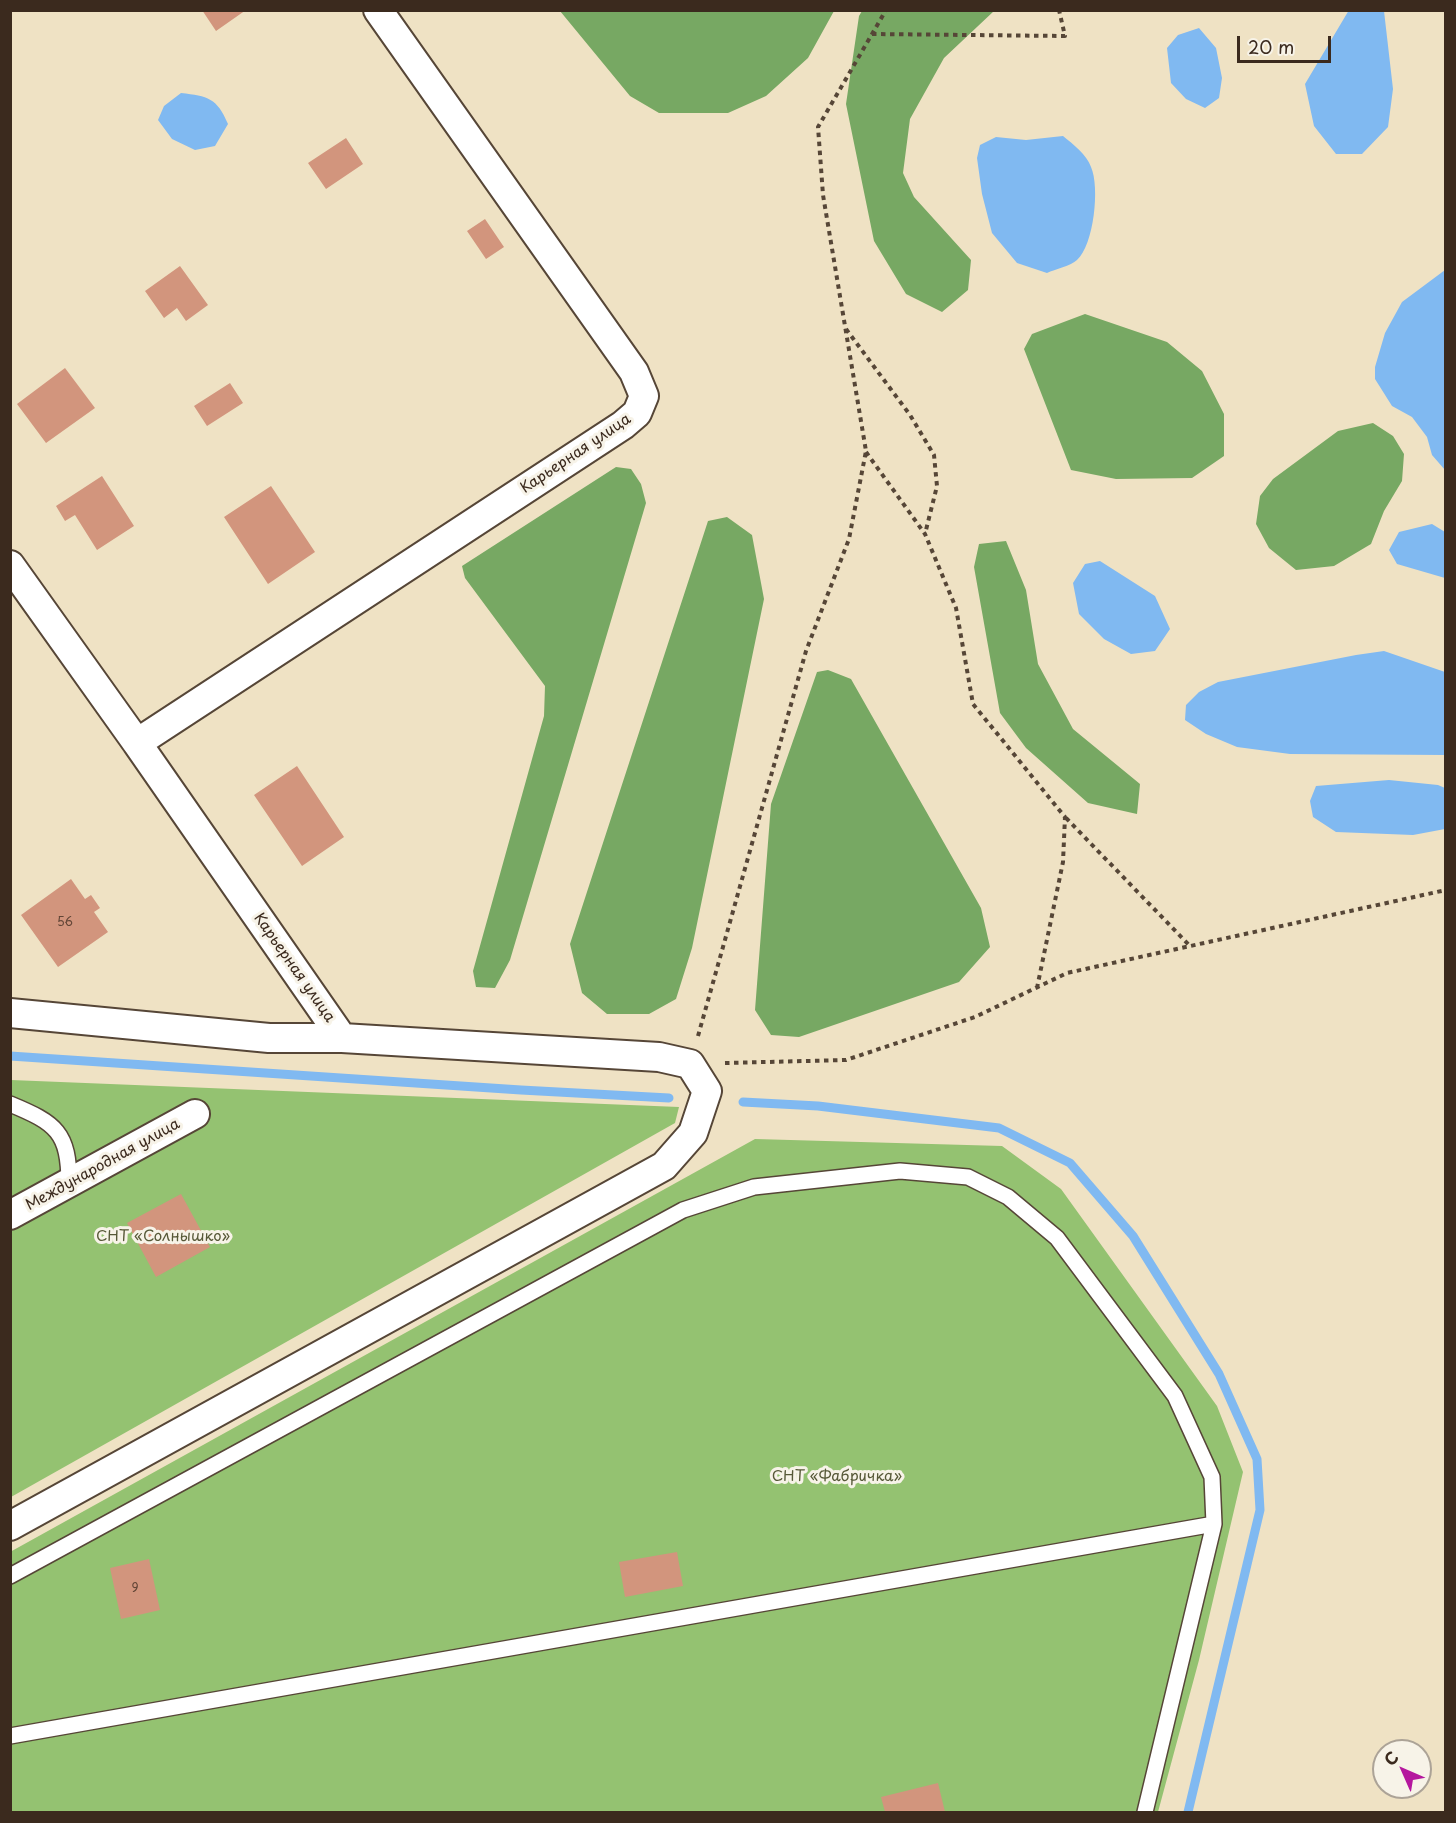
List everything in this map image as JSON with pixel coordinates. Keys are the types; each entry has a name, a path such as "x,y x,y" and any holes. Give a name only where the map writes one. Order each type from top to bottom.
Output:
{"street":[{"name":"Карьерная улица","path":"137,743 623,425 637,413 644,396 633,372 378,10"},
{"name":"Карьерная улица","path":"10,565 342,1038"},
{"name":"Карьерная улица","path":"10,1013 269,1038 342,1038"},
{"path":"10,1526 664,1166 693,1133 707,1091 690,1064 659,1057 342,1038"},
{"name":"Международная улица","path":"10,1215 195,1114"}],"lane":[{"path":"10,1104 41,1117 60,1135 69,1160 69,1184"},
{"path":"10,1576 683,1210 754,1186 900,1171 968,1177 1008,1197 1057,1238 1175,1396 1212,1476 1214,1524 1145,1812"},
{"path":"10,1736 1214,1524"}],"path":[{"path":"886,10 818,127 823,195 866,451 849,539 806,651 690,1064 846,1060 975,1017 1067,973 1446,890"},
{"path":"872,34 1065,36 1059,10"},
{"path":"845,329 910,415 934,455 938,486 925,534"},
{"path":"866,451 925,534 956,608 973,704 1065,817 1190,946"},
{"path":"1037,987 1063,862 1065,817"}],"green space":[{"path":"560,11 834,11 808,58 766,96 728,113 659,113 630,96"},
{"path":"862,11 994,11 944,58 910,119 903,173 914,197 971,260 968,290 942,312 906,294 874,241 846,104 859,16"},
{"path":"1085,314 1167,342 1202,371 1224,414 1224,456 1192,478 1116,479 1071,470 1024,349 1032,334"},
{"path":"1373,423 1393,436 1404,454 1402,481 1384,511 1371,544 1334,566 1296,570 1269,548 1256,524 1260,496 1273,479 1338,431"},
{"path":"616,467 631,469 641,484 646,503 510,960 495,988 476,987 473,971 544,716 545,686 465,578 462,566"},
{"path":"727,517 752,535 764,599 692,948 676,999 649,1014 607,1014 582,993 570,944 708,521"},
{"path":"1006,541 1026,590 1038,664 1073,729 1140,784 1137,814 1088,803 1026,748 1000,713 974,567 979,544"},
{"path":"828,670 851,679 981,908 990,947 959,982 799,1037 771,1035 755,1010 771,804 817,672"},
{"name":"СНТ «Солнышко»","path":"11,1080 679,1107 675,1123 11,1497"},
{"name":"СНТ «Фабричка»","path":"755,1139 1002,1146 1061,1189 1217,1406 1243,1472 1199,1660 1158,1812 11,1812 10,1552"}],"water":[{"path":"1349,10 1384,11 1393,89 1388,127 1362,154 1336,154 1314,126 1305,84"},
{"path":"1199,28 1216,48 1222,78 1219,98 1205,108 1186,99 1171,83 1167,48 1178,35"},
{"path":"181,93 205,97 224,115 228,124 215,146 195,150 172,139 158,120 164,106"},
{"path":"1063,136 1083,154 1091,167 1095,188 1094,215 1083,253 1071,264 1047,273 1017,263 992,233 982,194 977,158 980,145 996,137 1026,140"},
{"path":"1445,270 1445,470 1432,455 1427,437 1412,417 1392,406 1375,379 1375,367 1385,333 1402,302"},
{"path":"1432,524 1445,532 1445,578 1397,564 1389,550 1399,532"},
{"path":"1100,561 1155,596 1170,629 1155,651 1131,654 1104,639 1079,614 1073,583 1085,564"},
{"path":"1384,651 1445,672 1445,755 1290,754 1237,747 1206,734 1185,720 1186,705 1199,692 1218,682"},
{"path":"1389,780 1438,785 1445,788 1445,829 1413,835 1336,832 1313,817 1310,801 1316,786"}],"building":[{"path":"202,10 246,10 216,31"},
{"path":"346,138 363,164 326,189 308,163"},
{"path":"485,219 504,247 486,259 467,231"},
{"path":"180,266 208,305 186,321 177,308 164,318 145,291"},
{"path":"65,368 95,408 46,443 17,404"},
{"path":"230,383 243,403 207,426 194,406"},
{"path":"102,476 134,526 97,550 75,515 65,521 56,506"},
{"path":"271,486 315,552 268,584 224,517"},
{"path":"297,766 344,837 302,866 254,795"},
{"path":"71,879 85,899 91,895 100,908 94,912 108,932 58,967 21,915"},
{"path":"181,1194 210,1247 156,1277 127,1223"},
{"path":"677,1552 683,1586 625,1597 619,1562"},
{"path":"149,1559 160,1610 121,1619 110,1568"},
{"path":"938,1783 945,1812 885,1812 881,1797"}],"waterway":[{"path":"10,1056 669,1098"},
{"path":"743,1102 818,1106 999,1128 1070,1163 1133,1236 1219,1374 1257,1459 1260,1510 1188,1812"}]}
